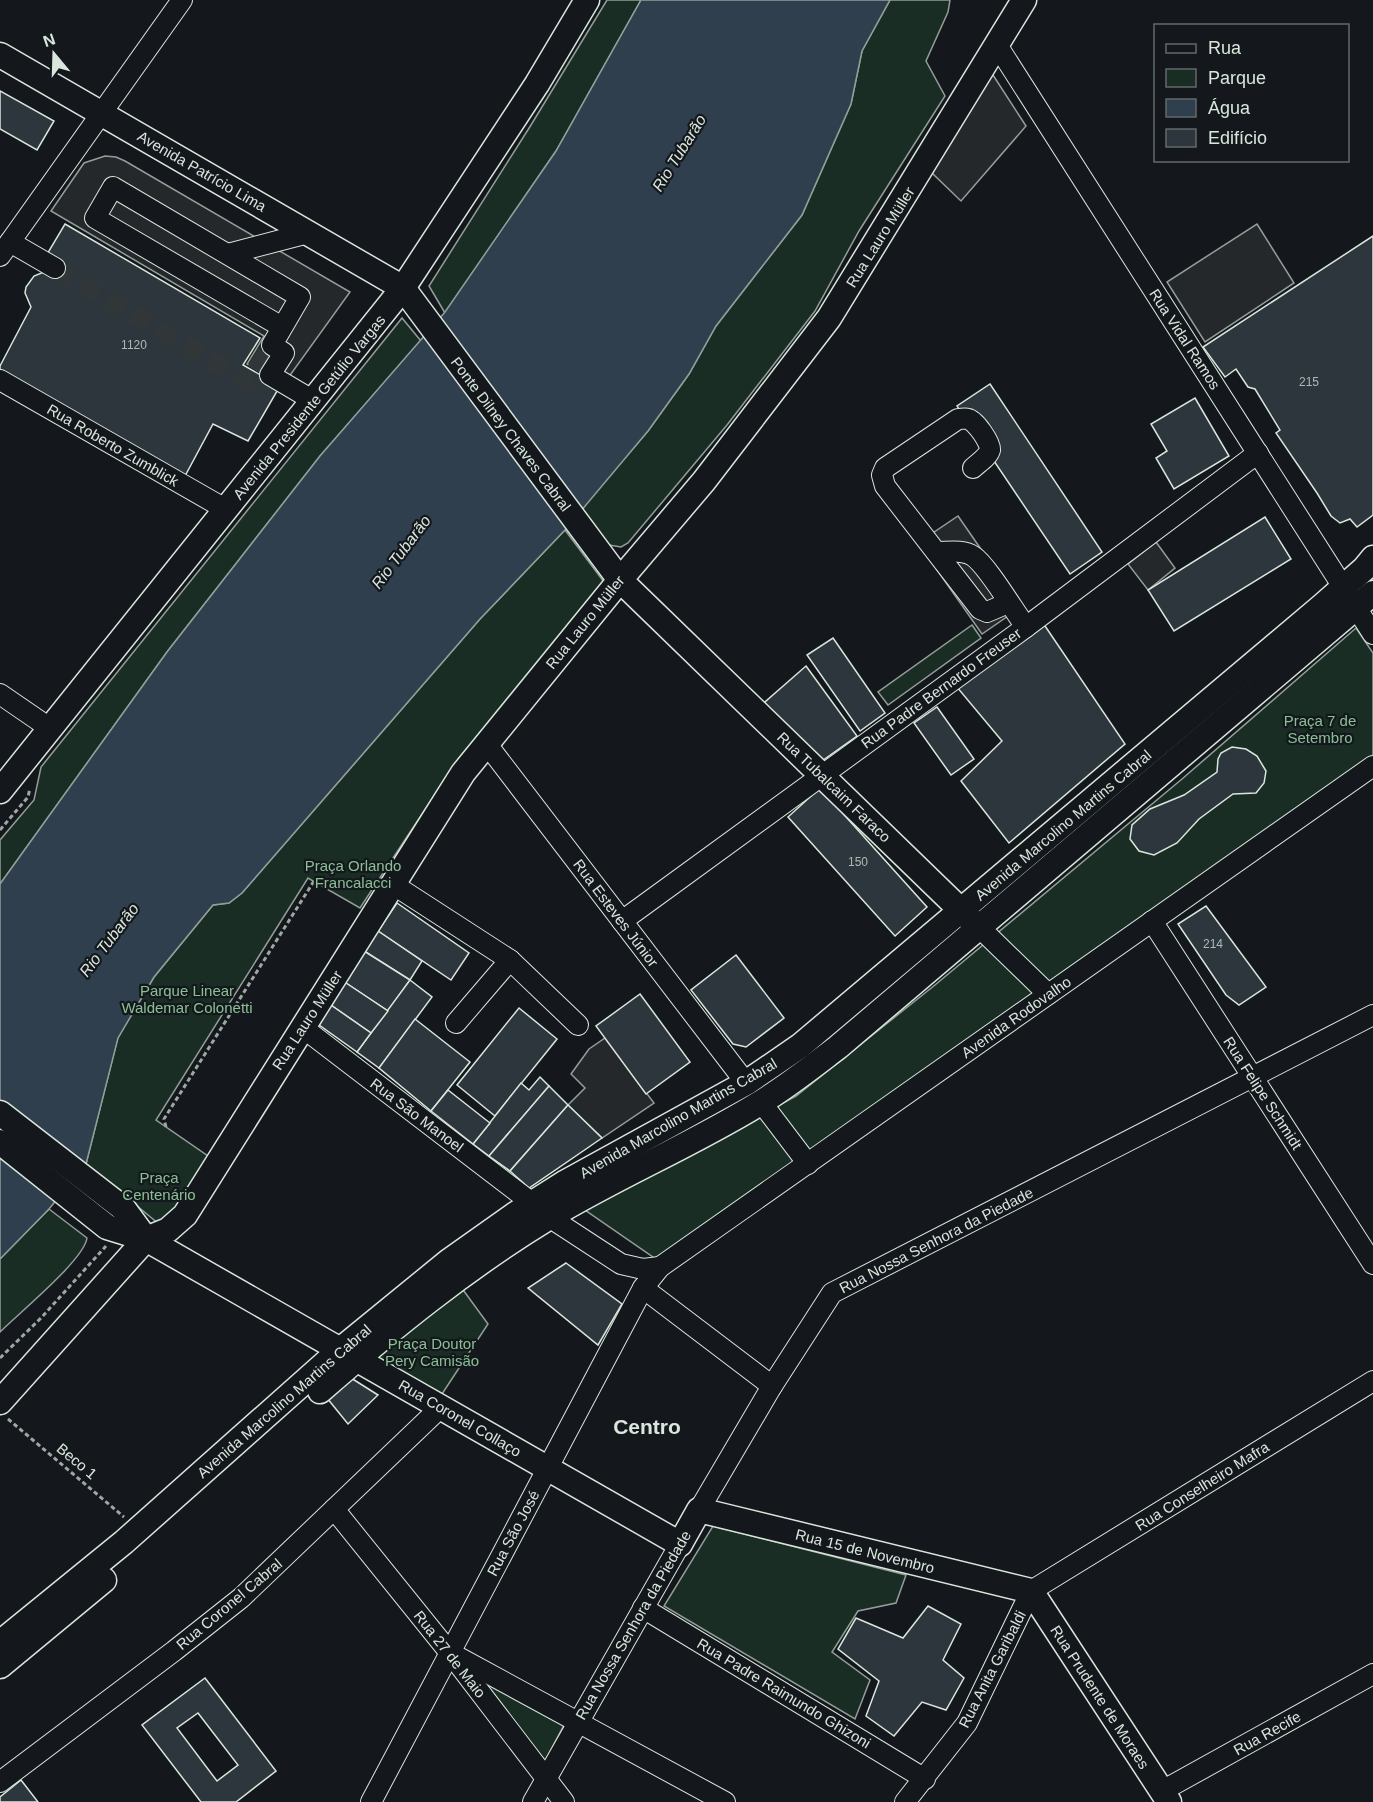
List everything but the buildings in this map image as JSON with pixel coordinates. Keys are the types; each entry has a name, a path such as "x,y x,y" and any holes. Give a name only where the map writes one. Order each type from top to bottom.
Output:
{"main road":[{"name":"Avenida Presidente Getúlio Vargas","path":"0,791 314,400 408,295 587,0"},
{"name":"Rua Lauro Müller","path":"146,1239 168,1230 185,1215 463,773 704,481 829,318 1024,0"},
{"name":"Avenida Patrício Lima","path":"0,55 308,232 408,295"},
{"name":"Ponte Dilney Chaves Cabral","path":"408,295 620,580"},
{"name":"Avenida Marcolino Martins Cabral","path":"0,1643 73,1586 138,1529 348,1355 462,1276 596,1165 746,1083 800,1046 1344,587 1373,558"},
{"name":"Rua Tubalcaim Faraco","path":"620,580 979,927"},
{"name":"Avenida Marcolino Martins Cabral","path":"541,1210 761,1102 838,1047 1365,601"},
{"path":"0,1113 124,1209 146,1239"},
{"path":"0,1142 108,1236 146,1239"},
{"path":"0,1402 146,1239"},
{"name":"Rua Coronel Collaço","path":"146,1239 680,1544"},
{"name":"Avenida Marcolino Martins Cabral","path":"0,1666 68,1612 348,1355"},
{"name":"Rua 15 de Novembro","path":"699,1510 1031,1591"},
{"name":"Rua Nossa Senhora da Piedade","path":"680,1544 699,1510"},
{"name":"Rua Prudente de Moraes","path":"1031,1591 1165,1797"}],"street":[{"path":"55,268 5,249 182,0"},
{"name":"Rua Vidal Ramos","path":"997,45 1344,587 1365,601 1373,634"},
{"path":"282,327 95,218 113,187 300,297 272,345 284,353 270,375 314,400"},
{"path":"228,254 308,232"},
{"name":"Rua Roberto Zumblick","path":"0,380 226,510"},
{"path":"973,468 987,455 989,445 975,422 966,418 958,419 885,468 882,475 885,486 983,612 994,610 1008,603"},
{"name":"Rua Padre Bernardo Freuser","path":"622,921 1026,627 1258,453"},
{"path":"936,552 961,552 972,555 984,567 1026,627"},
{"path":"0,694 51,729"},
{"name":"Rua Esteves Júnior","path":"486,743 746,1083"},
{"name":"Avenida Rodovalho","path":"660,1267 1373,766"},
{"path":"394,885 510,960 578,1025"},
{"name":"Rua Felipe Schmidt","path":"1152,921 1373,1264"},
{"name":"Rua Tubalcaim Faraco","path":"979,927 1048,994"},
{"path":"456,1023 510,960"},
{"name":"Rua Nossa Senhora da Piedade","path":"699,1510 772,1386 827,1300 839,1289 1373,1016"},
{"name":"Rua São Manoel","path":"302,1027 541,1210 621,1264 643,1269 660,1267"},
{"path":"761,1102 808,1164"},
{"name":"Rua São José","path":"371,1802 643,1288 660,1267"},
{"path":"643,1288 772,1386"},
{"name":"Rua Conselheiro Mafra","path":"1031,1591 1373,1381"},
{"name":"Rua Coronel Cabral","path":"0,1782 220,1616 441,1407"},
{"name":"Rua 27 de Maio","path":"334,1509 450,1653 564,1802"},
{"name":"Rua Nossa Senhora da Piedade","path":"533,1802 680,1544"},
{"name":"Rua Anita Garibaldi","path":"905,1802 967,1723 1031,1591"},
{"name":"Rua Padre Raimundo Ghizoni","path":"643,1608 925,1779"},
{"path":"450,1653 724,1802"},
{"name":"Rua Recife","path":"1165,1797 1373,1674"}],"path":[{"path":"166,1127 164,1119 314,881"},
{"path":"0,1358 40,1318 108,1236"},
{"name":"Beco 1","path":"0,1412 138,1529"}],"green space":[{"path":"607,0 641,0 556,151 445,313 429,286"},
{"path":"890,0 950,0 948,12 926,61 945,96 859,231 815,311 727,425 628,543 621,547 609,545 580,510 648,431 689,374 716,326 802,215 851,104 862,51"},
{"path":"402,318 421,341 320,456 167,652 0,884 0,840 34,800 41,767"},
{"name":"Parque Linear Waldemar Colonetti","path":"565,530 604,582 459,758 360,908 308,878 156,1120 208,1156 182,1203 159,1224 86,1164 118,1037 154,977 213,905 229,903 242,893 480,619"},
{"path":"972,625 981,638 888,705 878,692"},
{"name":"Praça 7 de Setembro","path":"1356,628 1373,653 1373,756 656,1259 585,1210 796,1096 935,985 1182,779"},
{"path":"49,1209 87,1238 83,1248 63,1272 0,1332 0,1259"},
{"name":"Praça Doutor Pery Camisão","path":"461,1287 488,1324 442,1394 374,1359"},
{"path":"713,1526 906,1575 896,1603 858,1611 832,1652 870,1680 855,1719 664,1606"},
{"path":"473,1673 565,1723 545,1761"}],"shaded area":[{"path":"991,72 1026,126 961,201 931,172"},
{"path":"105,156 125,161 350,292 283,385 247,364 264,336 51,211 84,163"},
{"path":"1257,224 1294,283 1205,342 1167,282"},
{"path":"958,516 1021,607 982,634 918,543"},
{"path":"1156,542 1175,568 1148,590 1128,564"},
{"path":"605,1038 654,1103 602,1138 568,1105 585,1088 571,1074 589,1049"}],"water":[{"name":"Rio Tubarão","path":"641,0 890,0 862,51 851,104 802,215 716,326 689,374 648,431 565,530 480,619 242,893 229,903 213,905 154,977 118,1038 86,1164 49,1209 0,1259 0,884 167,652 320,456 445,312 556,151"}],"tunnel":[{"path":"55,268 249,383 272,345"}],"district":[{"name":"Centro","path":"647,1426"}],"park label":[{"name":"Praça Orlando Francalacci","path":"353,874"},
{"name":"Praça Centenário","path":"159,1186"}]}
